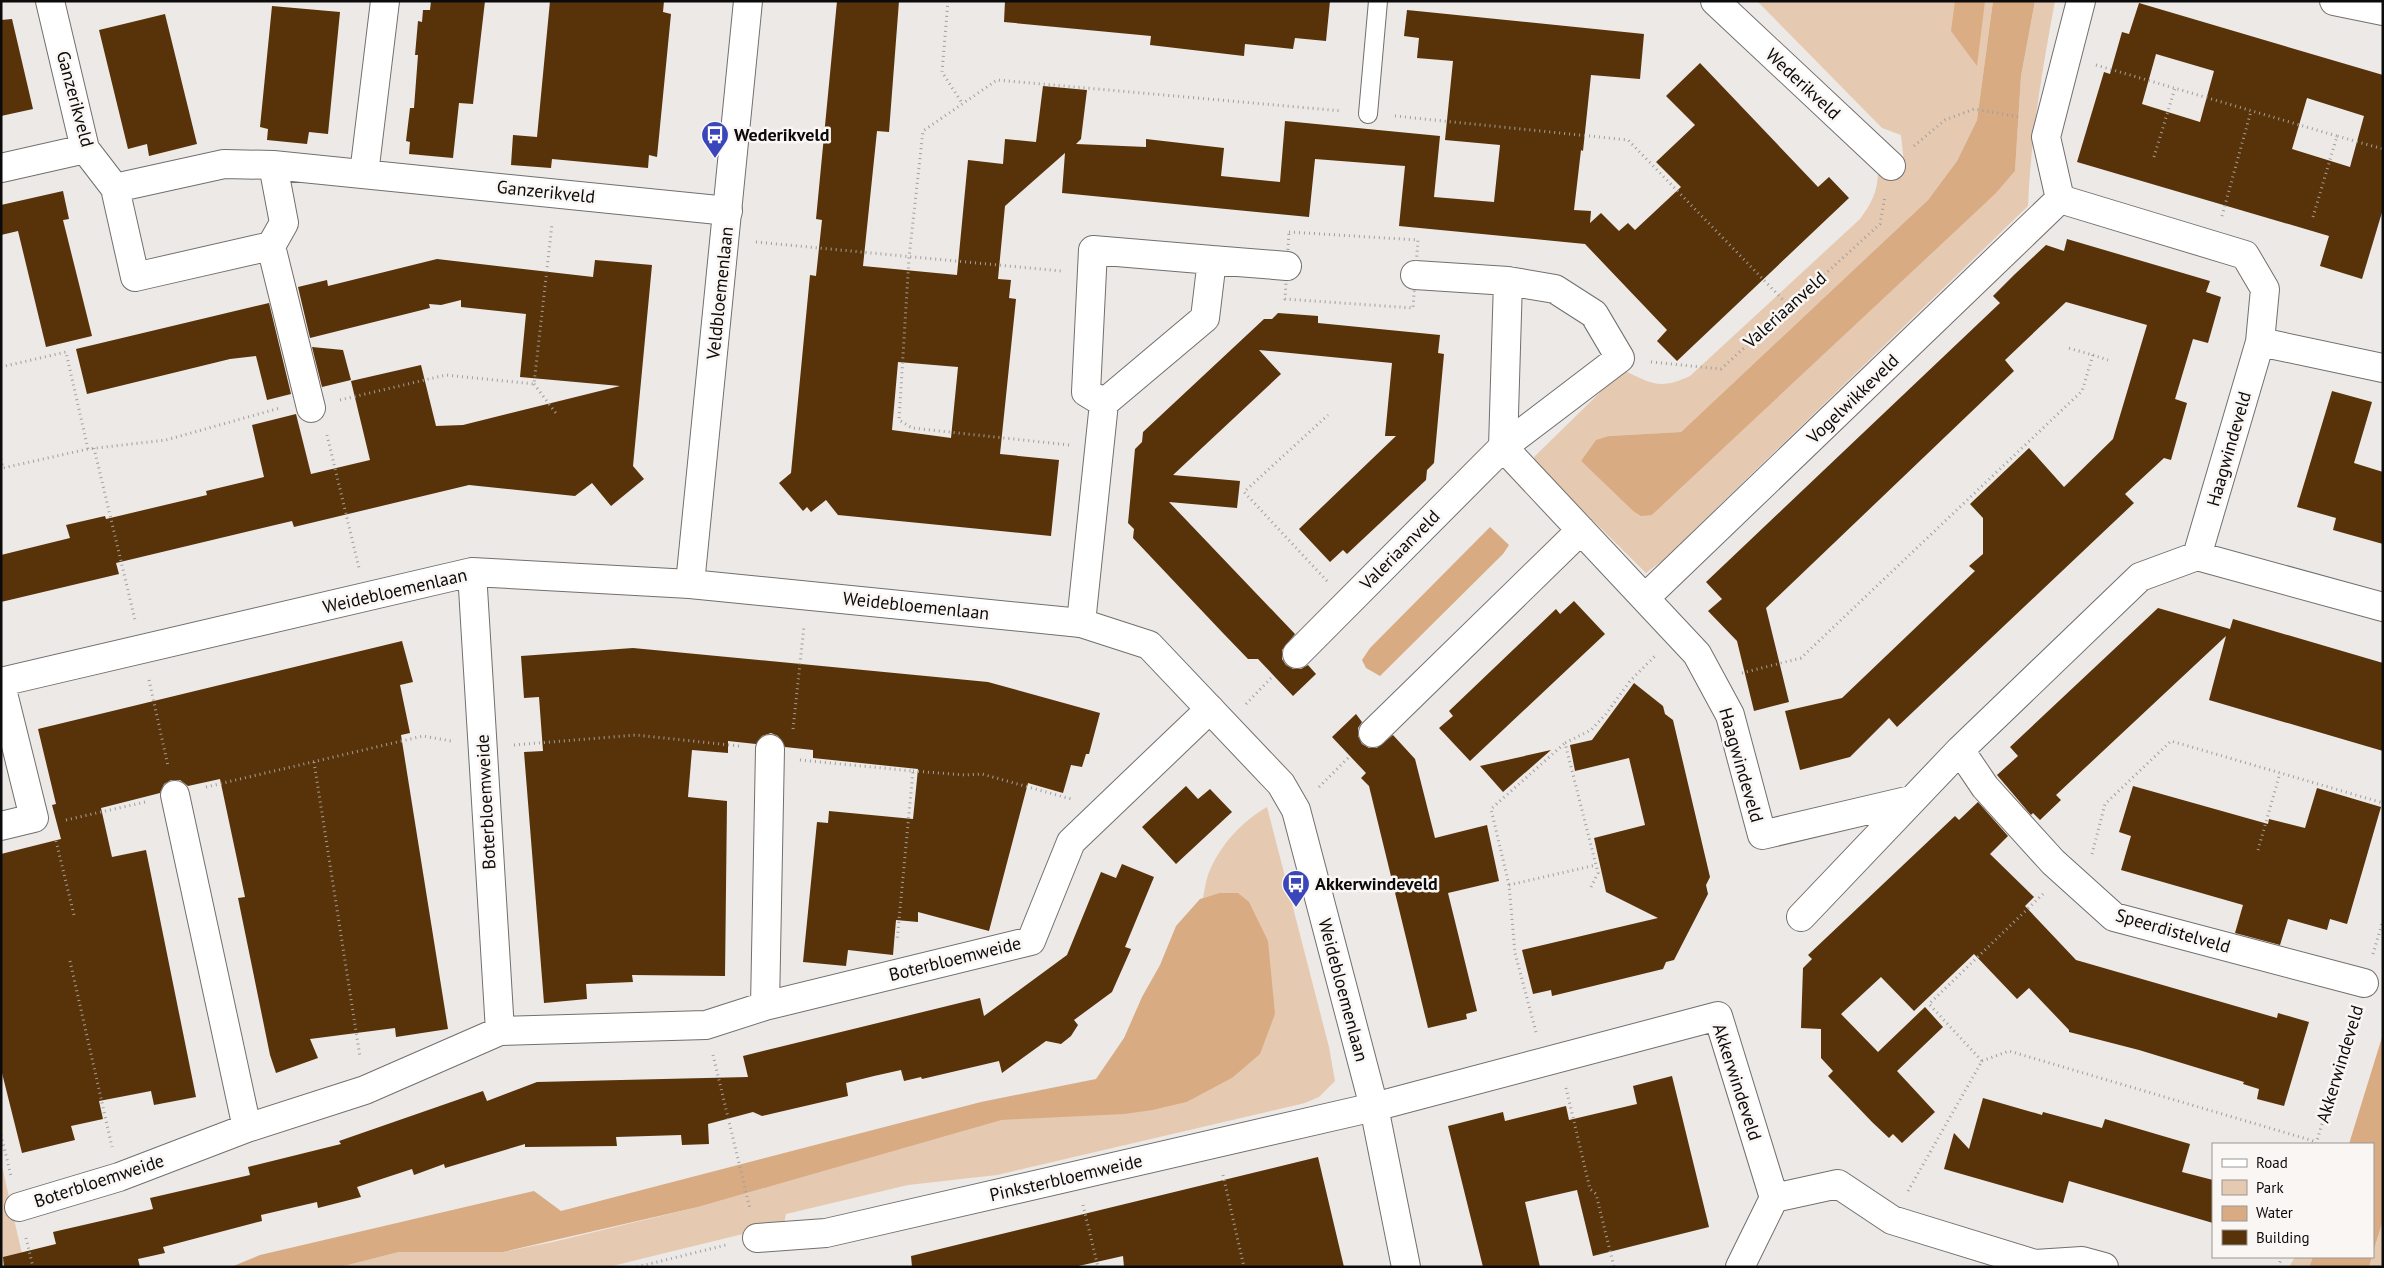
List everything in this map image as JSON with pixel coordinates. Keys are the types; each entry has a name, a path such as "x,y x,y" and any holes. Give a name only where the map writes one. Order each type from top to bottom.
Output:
{"street":[{"name":"Ganzerikveld","path":"50,1 85,149 115,188 135,277 271,246"},
{"path":"364,174 385,1"},
{"name":"Veldbloemenlaan","path":"690,584 748,1"},
{"name":"Wederikveld","path":"1715,1 1891,166"},
{"path":"2081,1 2046,137 2060,199 2244,255 2265,289 2260,342 2383,368"},
{"path":"2334,1 2383,11"},
{"path":"1,168 85,149"},
{"name":"Ganzerikveld","path":"115,188 224,164 273,165 728,211"},
{"path":"273,165 284,223 271,246 313,404"},
{"name":"Vogelwikkeveld","path":"1645,598 2060,199"},
{"path":"1104,402 1086,392 1093,250 1287,266"},
{"path":"1081,623 1104,402 1205,318 1212,260"},
{"path":"1415,275 1508,281 1555,289 1594,314 1620,358"},
{"path":"1508,281 1504,447 1645,598"},
{"name":"Haagwindeveld","path":"2197,556 2260,342"},
{"name":"Valeriaanveld","path":"1297,654 1504,447 1620,358"},
{"path":"1374,734 1581,530"},
{"path":"1801,917 1960,750 2140,577 2197,556 2383,606"},
{"name":"Weidebloemenlaan","path":"43,820 1,684 472,572 690,584 1081,623 1149,645 1281,784 1296,810 1374,1107 1406,1267"},
{"name":"Boterbloemweide","path":"472,572 500,1031"},
{"name":"Haagwindeveld","path":"1645,598 1697,654 1730,715 1762,835 1911,800"},
{"name":"Boterbloemweide","path":"19,1207 119,1177 247,1128 365,1090 500,1031 706,1025 765,1006 1031,941 1071,842 1096,818 1217,717"},
{"name":"Speerdistelveld","path":"1960,750 1985,787 2074,881 2114,917 2364,983"},
{"path":"765,1006 770,753"},
{"path":"175,795 247,1128"},
{"path":"1,826 43,820"},
{"name":"Akkerwindeveld","path":"1374,1107 1718,1016 1774,1198"},
{"name":"Pinksterbloemweide","path":"757,1238 826,1233 1374,1107"},
{"path":"1740,1267 1774,1198 1838,1184 1892,1220 2036,1264 2082,1261 2104,1267"}],"lane":[{"path":"1368,114 1378,1"}],"path":[{"path":"948,1 942,72 962,103"},
{"path":"2067,56 2383,150"},
{"path":"1099,448 912,428 899,420 909,258 923,131 997,80 1628,140 1789,306"},
{"path":"2154,156 2175,88"},
{"path":"1891,166 1945,120 1974,108 2026,118"},
{"path":"2213,246 2251,110"},
{"path":"2313,217 2338,136"},
{"name":"Valeriaanveld","path":"1620,358 1721,369 1880,224 1891,166"},
{"path":"556,193 534,384 558,416"},
{"path":"1289,232 1418,240 1413,308 1284,299 1287,266 1289,232"},
{"path":"725,239 1032,270 1092,273"},
{"path":"2068,348 2108,360"},
{"path":"1,366 66,352 88,449"},
{"path":"1711,680 1801,658 2082,390 2093,355"},
{"path":"1,459 3,468 88,449 166,440 446,374 534,384"},
{"path":"313,404 366,597"},
{"path":"1328,415 1244,492 1347,603"},
{"path":"94,448 175,795"},
{"path":"793,732 808,595"},
{"path":"1614,1267 1596,1194 1590,1189 1552,1060 1515,953 1509,885 1491,809 1565,743 1591,730 1606,714 1630,681 1678,634"},
{"path":"1217,717 1274,676"},
{"path":"74,915 43,820 175,795 423,736 483,747 636,735 913,771 964,775 982,774 1082,802 1096,818"},
{"path":"1982,1061 1929,1004 2074,881 2105,804 2171,740 2383,803"},
{"path":"1565,743 1598,873 1591,887"},
{"path":"1296,810 1350,756"},
{"path":"314,762 365,1090"},
{"path":"894,974 913,771"},
{"path":"2258,850 2280,773"},
{"path":"1509,885 1596,865"},
{"path":"70,962 119,1177"},
{"name":"Akkerwindeveld","path":"2317,1143 2364,983"},
{"path":"706,1025 749,1203"},
{"path":"1892,1220 1982,1061 2009,1051 2317,1143"},
{"name":"Boterbloemweide","path":"1,1135 19,1207"},
{"path":"1216,1143 1244,1267"},
{"path":"1076,1175 1098,1267"},
{"path":"637,1267 757,1238"}],"green space":[{"path":"1757,1 1993,1 1977,120 1957,161 1928,200 1681,432 1609,436 1581,461 1633,511 1652,515 1994,194 2015,171 2021,76 2035,1 2055,1 2038,103 2028,206 1663,560 1646,573 1535,463 1534,457 1623,370 1656,384 1671,383 1690,376 1860,219 1873,198 1878,174 1883,175 1902,171 1904,163 1901,135 1882,128"},
{"path":"1267,807 1329,1047 1335,1081 1319,1097 1305,1103 997,1175 908,1185 786,1214 782,1234 747,1233 608,1267 340,1267 399,1252 503,1252 553,1242 698,1207 1002,1120 1153,1110 1187,1102 1232,1078 1238,893 1219,893 1203,898 1208,876 1220,851 1227,842 1241,826"},
{"path":"1,1162 25,1267 1,1267"},
{"path":"2383,1220 2383,1267 2369,1267 2372,1258 2374,1258 2374,1250"},
{"path":"2294,1258 2313,1258 2309,1267 2289,1267"}],"shaded area":[{"path":"1955,1 1985,1 1977,66 1951,31"}],"water":[{"path":"1993,1 2035,1 2021,76 2015,171 1995,194 1652,515 1641,516 1633,511 1581,461 1596,440 1609,436 1681,432 1928,200 1957,161 1977,120"},
{"path":"1490,527 1509,545 1503,554 1380,676 1366,668 1362,660 1370,648"},
{"path":"1219,893 1238,893 1249,902 1268,941 1275,1014 1260,1054 1232,1078 1187,1102 1124,1114 1002,1120 698,1207 503,1252 399,1252 340,1267 231,1267 260,1255 534,1191 561,1211 981,1102 1096,1079 1124,1038 1142,997 1160,965 1176,926 1200,899"},
{"path":"2383,1034 2383,1220 2374,1250 2374,1143 2349,1143"},
{"path":"2313,1258 2372,1258 2369,1267 2309,1267"}],"building":[{"path":"431,1 485,1 473,104 459,103 453,158 409,154 410,142 406,141 410,108 414,108 418,55 415,55 418,21 422,22 423,10 430,10"},
{"path":"550,1 664,1 663,12 671,14 657,157 649,155 648,168 552,159 551,168 511,165 513,135 537,137"},
{"path":"837,1 899,1 889,132 877,131 863,266 957,275 968,160 1003,164 1005,139 1036,142 1043,86 1087,90 1081,139 1076,144 1146,147 1146,139 1224,148 1221,176 1280,182 1285,121 1440,136 1434,197 1494,202 1500,145 1445,140 1453,61 1417,58 1419,38 1404,36 1407,10 1644,34 1640,79 1591,75 1583,151 1581,150 1574,210 1591,211 1590,223 1601,213 1619,231 1628,223 1635,230 1681,187 1656,162 1695,125 1666,96 1700,63 1818,187 1829,177 1849,198 1677,361 1657,341 1667,330 1585,244 1399,226 1405,166 1315,159 1309,217 1062,193 1065,153 1005,206 998,279 1011,280 1009,298 1016,299 1000,454 1059,460 1051,536 838,515 826,500 811,512 807,507 803,511 779,483 791,473 810,275 816,276 822,220 816,219","holes":["898,362 958,367 951,438 892,430"]},
{"path":"1005,1 1330,1 1326,41 1295,38 1293,49 1245,44 1244,56 1150,45 1151,36 1004,22"},
{"path":"2139,3 2383,75 2383,209 2362,279 2320,266 2329,236 2077,162 2104,72 2110,74 2122,32 2129,34","holes":["2156,54 2214,71 2200,122 2142,104","2307,98 2364,116 2350,167 2292,149"]},
{"path":"272,6 340,12 328,134 309,132 307,144 267,140 268,129 260,127"},
{"path":"165,14 197,144 149,156 147,144 128,149 99,30"},
{"path":"12,19 33,109 1,116 1,20"},
{"path":"63,191 69,219 63,220 92,336 46,347 18,231 1,235 1,205"},
{"path":"2067,239 2210,281 2206,292 2221,297 2208,343 2193,339 2175,399 2187,403 2171,460 2164,458 2125,494 2134,503 1897,727 1889,718 1850,757 1800,770 1785,711 1842,698 1975,571 1969,566 1983,554 1983,518 1970,504 2029,448 2064,487 2113,439 2147,325 2066,302 2005,360 2014,371 1766,608 1789,702 1754,711 1737,641 1708,611 1722,599 1706,582 2000,303 1993,296 2014,275 2046,245 2064,251"},
{"path":"437,259 593,277 595,260 652,265 633,466 644,479 611,506 592,483 575,496 469,485 294,527 292,521 116,563 119,574 1,602 1,555 70,538 66,525 105,516 106,519 207,495 206,491 264,477 252,425 296,414 311,474 370,460 351,381 421,365 436,426 463,425 620,386 520,377 526,314 461,307 461,300 441,305 429,304 430,308 310,338 298,287 327,280 328,286"},
{"path":"269,303 291,394 267,400 256,356 230,359 87,394 76,349"},
{"path":"1278,313 1318,316 1318,323 1440,335 1438,353 1444,354 1434,463 1427,470 1426,480 1347,554 1343,550 1330,562 1299,529 1396,436 1385,436 1392,363 1259,350 1281,374 1173,475 1240,481 1237,508 1169,502 1295,634 1282,650 1282,659 1286,665 1293,669 1301,669 1308,665 1316,674 1293,696 1258,659 1248,659 1221,631 1133,538 1134,529 1128,523 1135,449 1142,442 1143,432 1264,319 1272,319"},
{"path":"312,347 343,350 351,380 322,387"},
{"path":"2332,391 2372,402 2354,463 2383,472 2383,544 2333,530 2336,518 2297,507"},
{"path":"1574,601 1605,634 1470,761 1439,728 1453,716 1449,711 1556,609 1560,614"},
{"path":"2158,608 2230,629 2233,619 2383,663 2383,751 2209,700 2226,636 2056,795 2061,800 2040,820 2033,813 2031,815 1997,775 2018,756 2010,747"},
{"path":"402,641 413,682 400,685 410,733 401,735 448,1029 396,1037 395,1028 310,1039 318,1058 276,1073 270,1055 238,898 245,897 220,779 188,786 180,780 171,780 164,784 160,793 101,808 112,857 146,850 196,1097 154,1105 151,1091 99,1101 103,1119 71,1126 75,1140 22,1153 1,1069 1,854 61,839 52,805 56,804 38,729"},
{"path":"633,648 988,682 1100,713 1089,754 1086,754 1082,767 1071,765 1063,793 1028,783 989,931 918,912 918,922 896,920 893,955 848,950 846,966 803,962 817,822 828,823 829,811 913,819 918,769 813,758 813,750 785,747 778,736 771,733 762,736 756,744 728,741 728,753 692,750 688,797 727,801 725,976 632,975 633,982 586,984 587,999 544,1003 524,752 543,751 539,697 524,698 521,656"},
{"path":"1634,683 1663,706 1665,714 1673,720 1710,877 1706,885 1708,894 1674,960 1666,962 1663,969 1552,996 1551,990 1533,994 1522,950 1658,918 1606,892 1594,838 1645,825 1629,758 1575,771 1570,745 1592,740"},
{"path":"1356,714 1362,722 1358,728 1358,736 1362,744 1369,748 1377,748 1393,735 1415,759 1435,838 1487,825 1499,881 1448,893 1477,1011 1466,1014 1467,1019 1428,1028 1369,786 1361,778 1366,773 1332,737"},
{"path":"1551,750 1503,792 1480,766"},
{"path":"1186,786 1198,799 1210,789 1232,812 1176,864 1142,827"},
{"path":"2133,786 2268,824 2269,819 2305,828 2317,788 2381,807 2347,924 2330,919 2327,930 2288,919 2280,945 2235,933 2243,905 2121,870 2131,836 2119,832"},
{"path":"1978,802 2008,836 1990,854 2034,897 2025,906 2076,960 2277,1018 2278,1013 2309,1022 2284,1106 2257,1099 2259,1089 2243,1084 2244,1082 2139,1050 2069,1032 2029,988 2017,999 1974,954 1914,1011 1881,977 1841,1014 1878,1052 1925,1007 1943,1027 1897,1071 1935,1112 1902,1143 1893,1134 1889,1138 1872,1122 1828,1076 1833,1071 1821,1058 1821,1029 1801,1028 1803,968 1812,959 1808,955 1955,816 1959,820"},
{"path":"1122,864 1154,877 1125,947 1131,949 1112,992 1074,1020 1078,1025 1071,1036 1061,1044 1046,1041 1002,1073 999,1061 922,1079 921,1077 904,1081 901,1070 874,1076 846,1083 848,1096 762,1116 753,1112 708,1124 709,1144 682,1145 681,1135 616,1137 617,1146 525,1147 525,1144 445,1168 444,1164 414,1175 412,1169 357,1187 361,1197 318,1208 317,1202 261,1215 262,1221 163,1247 165,1253 138,1259 140,1267 4,1267 3,1257 56,1244 53,1232 153,1209 150,1198 250,1175 248,1167 341,1144 339,1141 483,1091 487,1101 537,1082 748,1077 743,1056 980,998 984,1016 1067,955 1101,872 1116,878"},
{"path":"1672,1076 1709,1227 1593,1256 1577,1190 1525,1202 1540,1267 1483,1267 1448,1126 1503,1112 1505,1121 1566,1106 1569,1120 1637,1104 1633,1086"},
{"path":"1983,1098 2042,1115 2043,1112 2102,1128 2105,1119 2190,1144 2182,1172 2212,1180 2212,1223 2069,1181 2063,1203 1944,1169 1954,1133 1969,1149"},
{"path":"1318,1157 1344,1267 1124,1267 1123,1256 1074,1267 912,1267 911,1256"}],"place":[{"name":"Wederikveld","path":"715,159"},
{"name":"Akkerwindeveld","path":"1296,908"}]}
